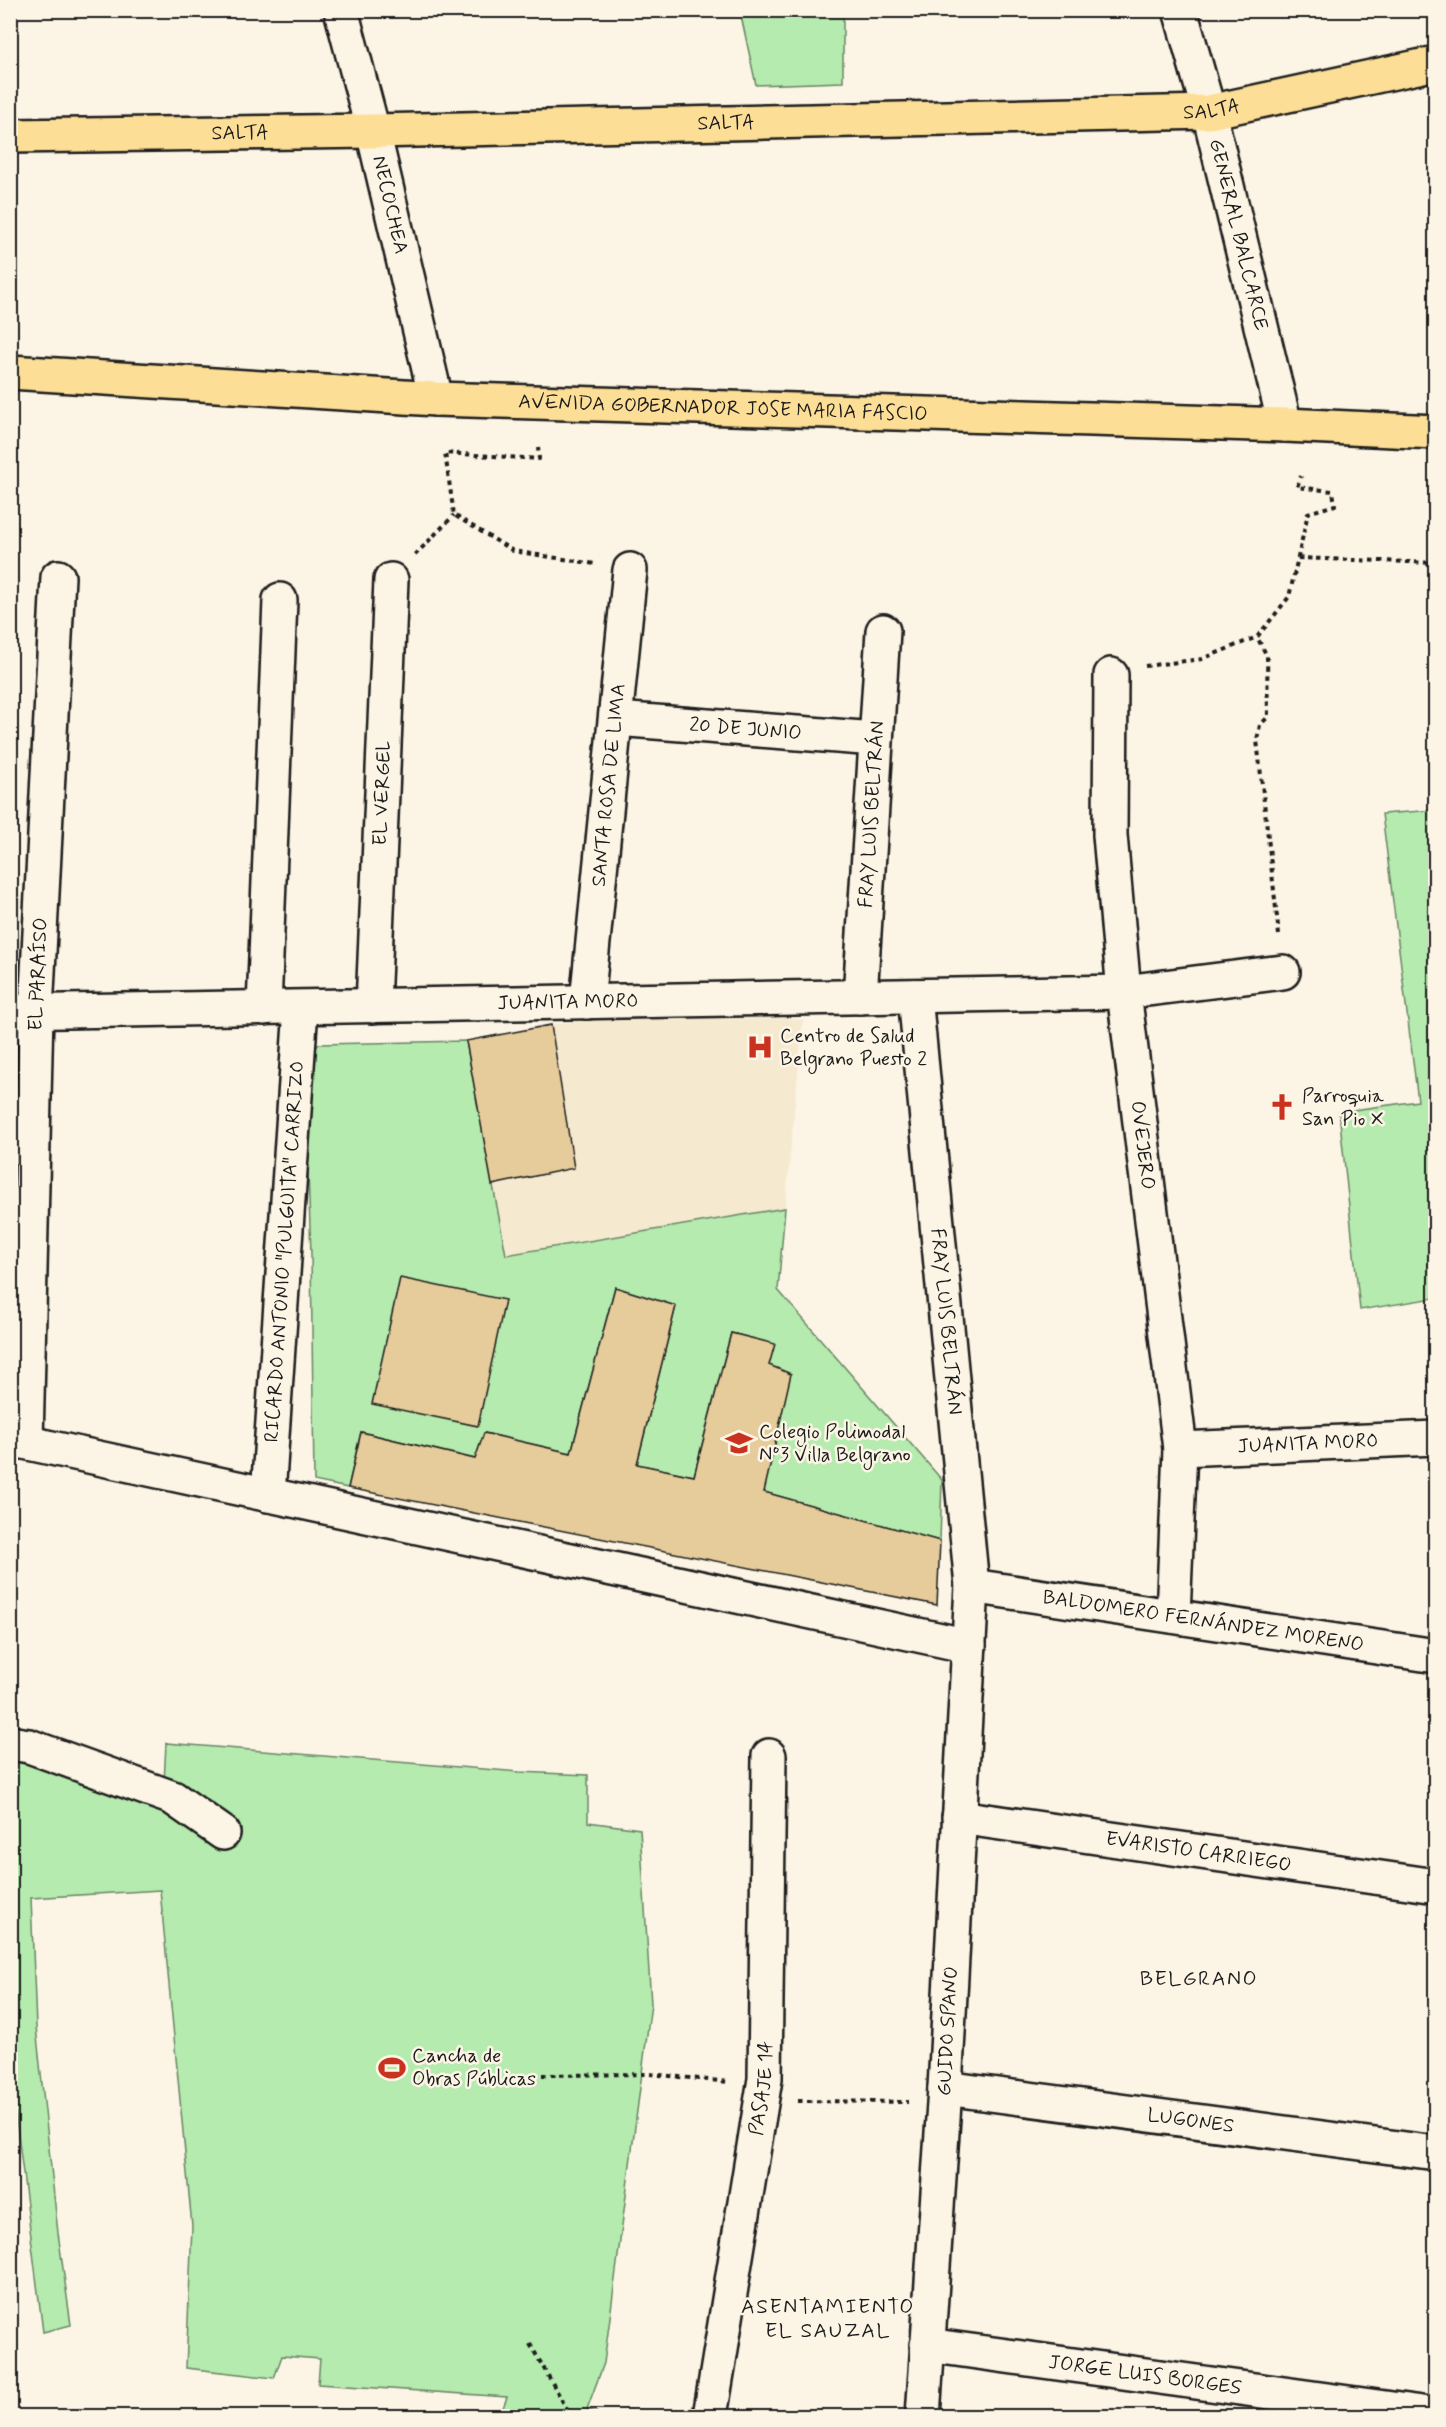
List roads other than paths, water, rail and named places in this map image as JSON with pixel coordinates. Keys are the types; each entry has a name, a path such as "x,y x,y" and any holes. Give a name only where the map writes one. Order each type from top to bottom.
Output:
{"main road":[{"name":"SALTA","path":"10,136 373,131 1209,112 1436,63"},
{"name":"AVENIDA GOBERNADOR JOSE MARIA FASCIO","path":"10,372 436,399 1285,425 1436,432"}],"street":[{"name":"NECOCHEA","path":"341,10 373,131 436,399"},
{"name":"GENERAL BALCARCE","path":"1180,10 1209,112 1285,425"},
{"name":"SANTA ROSA DE LIMA","path":"587,1002 630,570"},
{"name":"EL PARAÍSO","path":"18,1441 23,1012 58,577"},
{"name":"EL VERGEL","path":"373,1006 391,580"},
{"path":"264,1008 280,600"},
{"name":"FRAY LUIS BELTRÁN","path":"860,997 883,631"},
{"name":"OVEJERO","path":"1111,675 1110,835 1124,992 1180,1449 1173,1616"},
{"name":"20 DE JUNIO","path":"616,719 876,739"},
{"name":"JUANITA MORO","path":"23,1012 1124,992 1283,972"},
{"name":"FRAY LUIS BELTRÁN","path":"915,996 972,1586 969,1646"},
{"name":"RICARDO ANTONIO \"PULGUITA\" CARRIZO","path":"268,1495 301,1008"},
{"name":"JUANITA MORO","path":"1180,1449 1436,1438"},
{"path":"18,1441 969,1646"},
{"name":"BALDOMERO FERNÁNDEZ MORENO","path":"972,1586 1436,1656"},
{"name":"GUIDO SPANO","path":"923,2416 945,2088 969,1646"},
{"path":"10,1743 29,1746 173,1798 223,1833"},
{"name":"PASAJE 14","path":"710,2416 765,2079 769,1756"},
{"name":"EVARISTO CARRIEGO","path":"959,1817 1436,1886"},
{"name":"LUGONES","path":"945,2088 1436,2153"},
{"name":"JORGE LUIS BORGES","path":"927,2344 1436,2415"}],"place":[{"name":"Centro de Salud Belgrano Puesto 2","path":"760,1047"},
{"name":"Parroquia San Pio X","path":"1282,1107"},
{"name":"Colegio Polimodal Nº3 Villa Belgrano","path":"739,1443"},
{"name":"Cancha de Obras Públicas","path":"392,2068"}],"district":[{"name":"BELGRANO","path":"1199,1979"},
{"name":"ASENTAMIENTO EL SAUZAL","path":"828,2319"}]}
